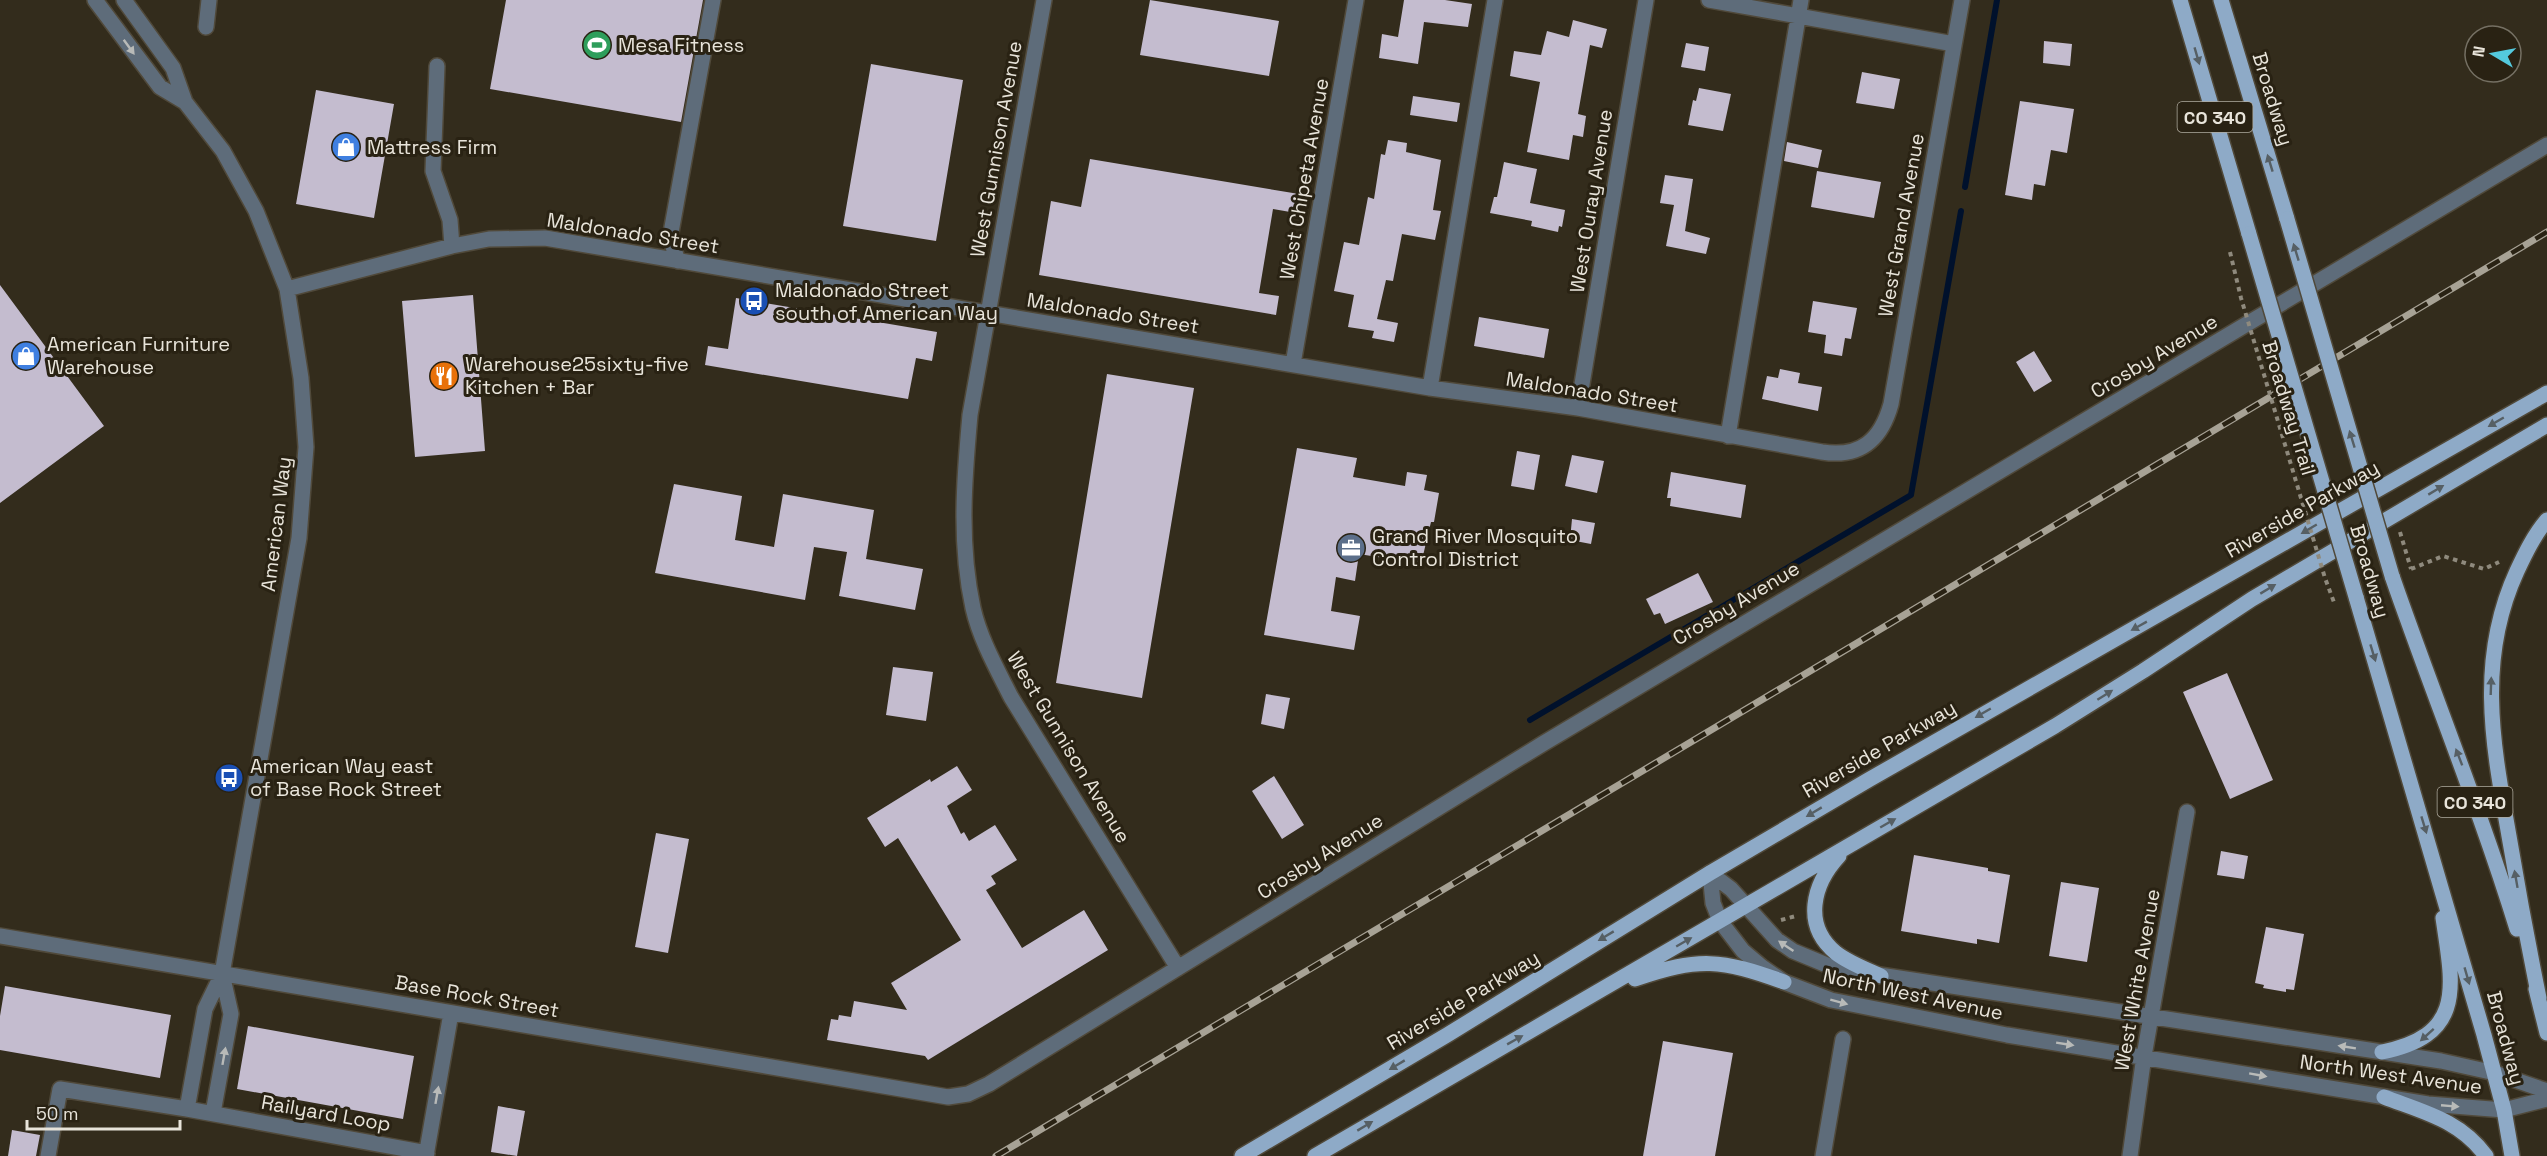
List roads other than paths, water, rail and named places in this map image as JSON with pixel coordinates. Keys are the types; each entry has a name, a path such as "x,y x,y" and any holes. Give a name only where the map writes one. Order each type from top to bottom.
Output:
{"main road":[{"name":"Broadway","path":"2180,0 2434,859 2495,1073 2512,1156"},
{"name":"Broadway","path":"2221,0 2392,576 2496,863 2539,998 2547,1033"},
{"name":"Riverside Parkway","path":"1242,1156 1447,1035 1710,873 2023,690 2547,393"},
{"path":"1315,1156 2055,726 2252,599 2547,425"},
{"path":"2539,998 2498,775 2491,720 2490,689 2499,623 2510,587 2526,552 2547,520"},
{"path":"1846,847 1821,879 1816,892 1814,918 1818,930 1836,953 1881,976"},
{"path":"2382,1052 2407,1047 2422,1041 2440,1022 2451,991 2450,968 2434,859"},
{"path":"1604,989 1669,967 1701,962 1732,964 1784,982"},
{"path":"2384,1097 2444,1120 2463,1130 2486,1156"}],"street":[{"name":"American Way","path":"95,0 160,87 185,102"},
{"name":"American Way","path":"124,0 173,69 185,102 223,151 239,177 268,237 287,289 305,413 304,493 300,538 222,974"},
{"path":"206,27 209,0"},
{"path":"678,261 670,238 713,0"},
{"name":"West Gunnison Avenue","path":"1044,0 970,415 964,478 964,552 974,610 990,655 1011,697 1178,968"},
{"name":"West Chipeta Avenue","path":"1293,364 1356,0"},
{"path":"1430,388 1495,0"},
{"name":"West Ouray Avenue","path":"1578,408 1646,0"},
{"path":"1709,0 1954,44"},
{"path":"1728,436 1801,0"},
{"name":"West Grand Avenue","path":"1862,447 1874,439 1886,423 1892,404 1962,0"},
{"path":"437,66 433,171 450,220 452,246"},
{"name":"Crosby Avenue","path":"948,1097 968,1094 989,1084 1544,743 2547,145"},
{"name":"Maldonado Street","path":"287,289 452,246 489,239 544,238 1430,388 1578,408 1838,454 1852,452 1862,447"},
{"name":"West White Avenue","path":"2130,1156 2144,1056 2187,812"},
{"name":"North West Avenue","path":"1710,873 1747,905 1766,930 1793,951 1834,968 2441,1061 2495,1073 2547,1090"},
{"name":"North West Avenue","path":"1710,873 1713,903 1720,921 1743,951 1784,982 1807,993 1857,1007 2007,1035 2428,1104 2504,1110 2547,1099"},
{"name":"Base Rock Street","path":"0,936 948,1097"},
{"path":"187,1109 205,1009 222,974"},
{"path":"213,1113 231,1014 222,974"},
{"path":"427,1154 451,1013"},
{"path":"1823,1156 1843,1039"},
{"name":"Railyard Loop","path":"48,1156 60,1089 213,1113 427,1154"}],"waterway":[{"path":"1965,187 1997,0"},
{"path":"1530,720 1911,495 1961,211"}],"railway":[{"path":"996,1156 2547,232"}],"place":[{"name":"Mesa Fitness","path":"597,45"},
{"name":"Mattress Firm","path":"346,147"},
{"name":"Maldonado Street south of American Way","path":"754,301"},
{"name":"American Furniture Warehouse","path":"26,356"},
{"name":"Warehouse25sixty-five Kitchen + Bar","path":"444,376"},
{"name":"Grand River Mosquito Control District","path":"1351,548"},
{"name":"American Way east of Base Rock Street","path":"229,778"}]}
